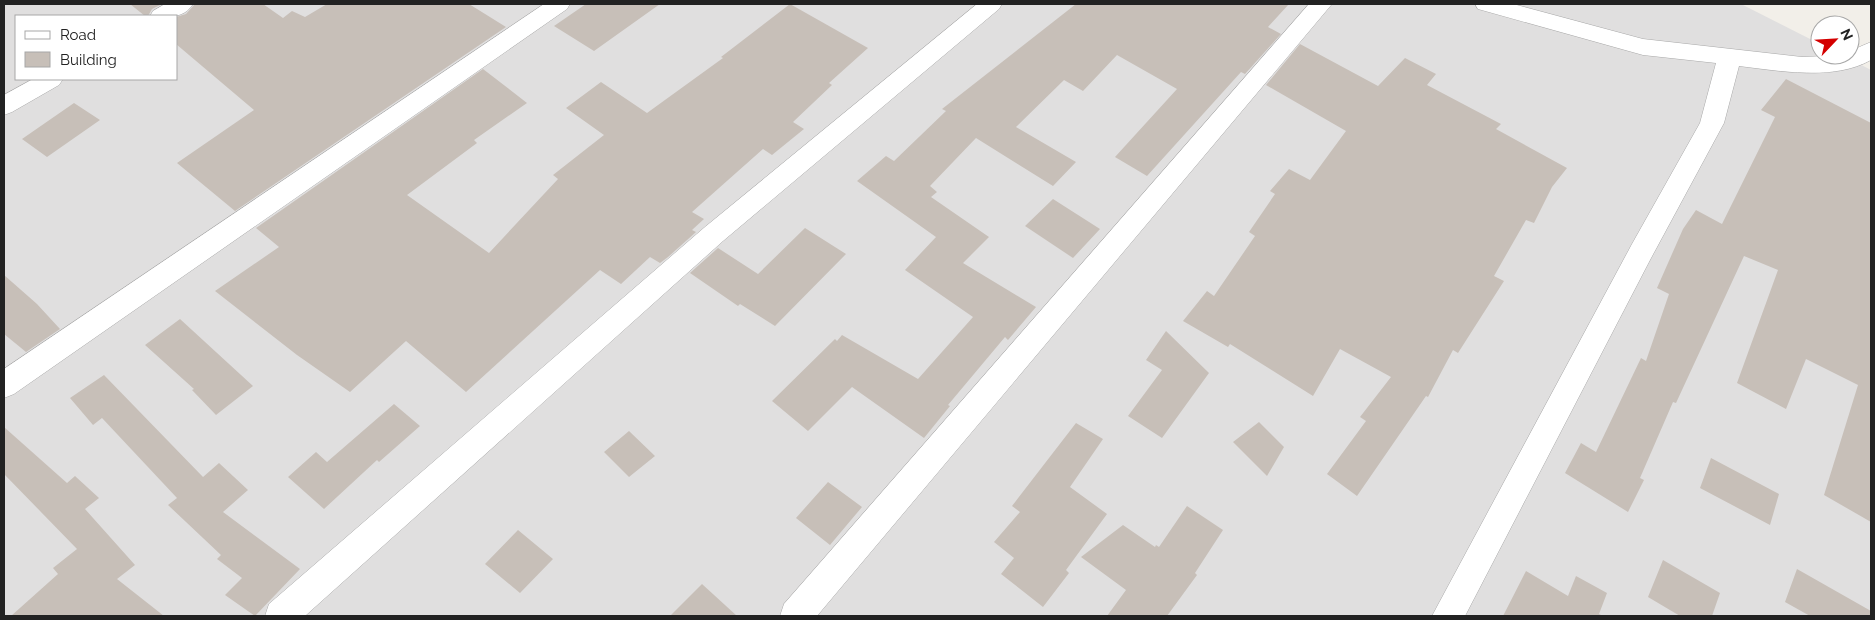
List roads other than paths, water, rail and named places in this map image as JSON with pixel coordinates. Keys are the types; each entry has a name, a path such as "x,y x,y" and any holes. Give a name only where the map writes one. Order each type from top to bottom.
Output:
{"street":[{"path":"162,15 182,4"},
{"path":"4,385 559,4"},
{"path":"281,616 714,234 991,4"},
{"path":"796,616 1321,4"},
{"path":"1486,4 1643,47 1802,65 1853,60 1871,50"},
{"path":"1448,616 1641,252 1712,123 1730,56"},
{"path":"4,106 49,80"}]}
